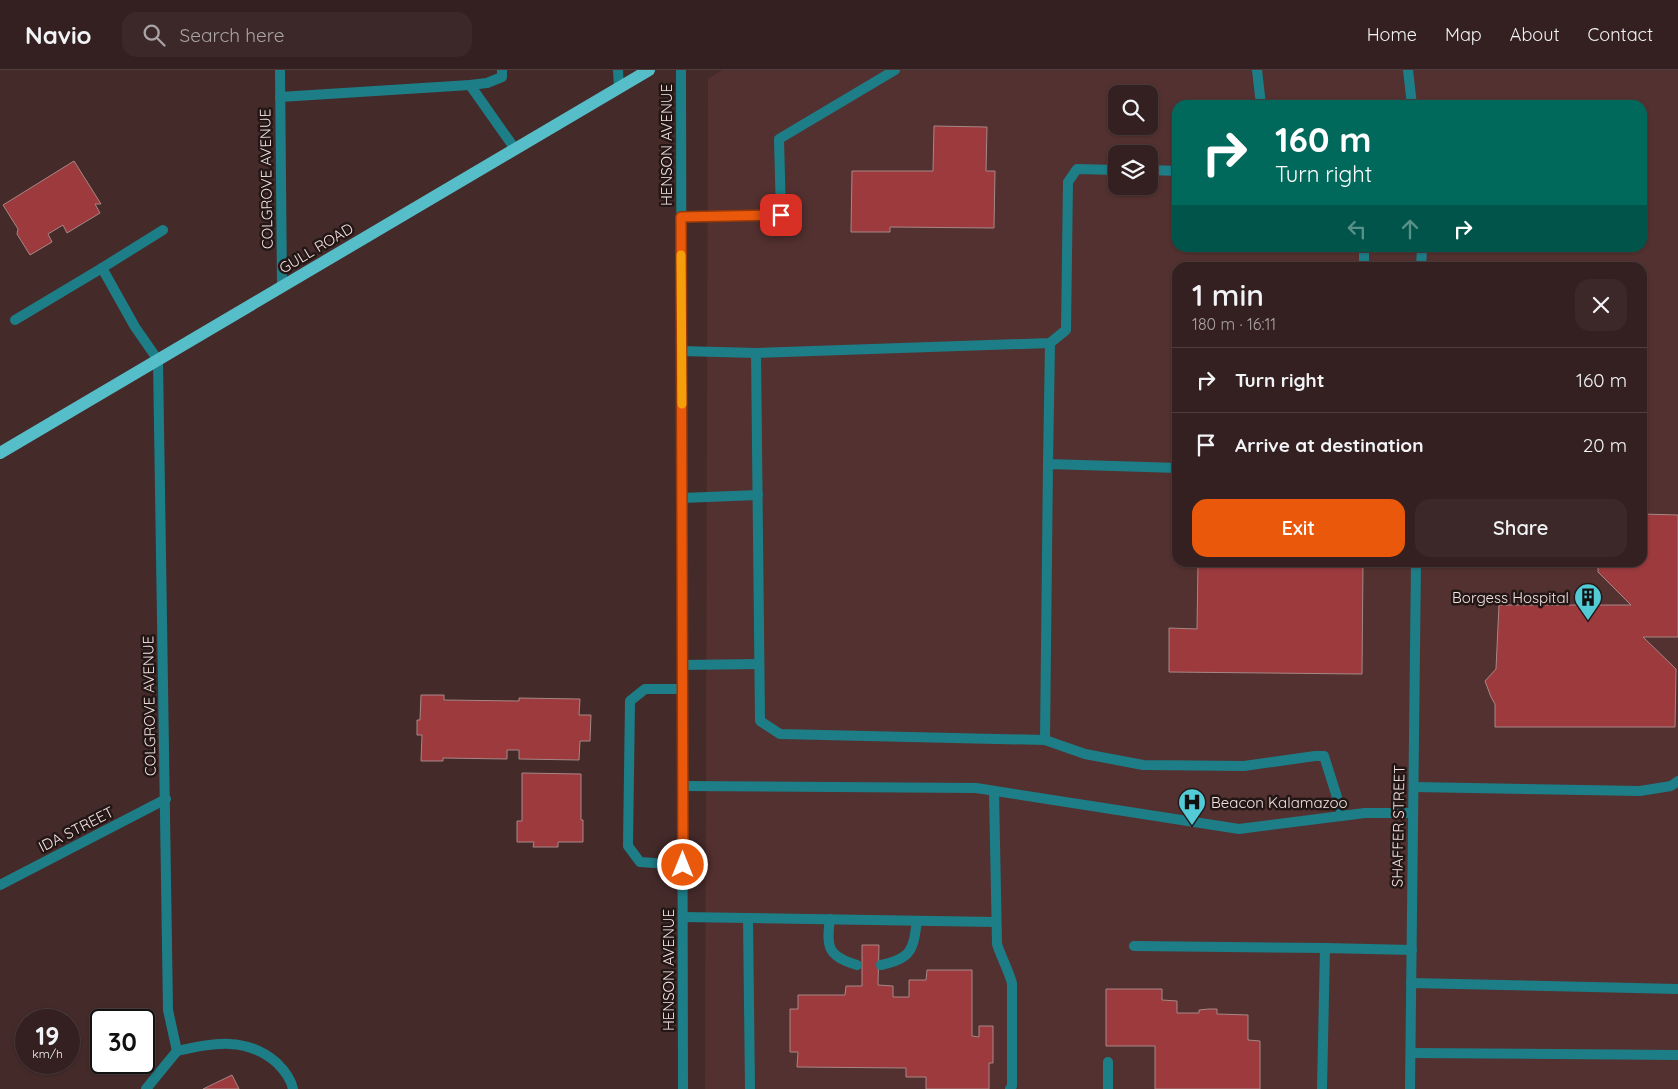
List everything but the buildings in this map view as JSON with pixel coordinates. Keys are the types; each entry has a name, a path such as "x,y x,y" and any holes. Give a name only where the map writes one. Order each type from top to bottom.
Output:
{"main road":[{"name":"GULL ROAD","path":"0,453 649,70"}],"street":[{"name":"COLGROVE AVENUE","path":"280,70 282,287"},
{"path":"280,97 487,83 502,77 502,70"},
{"path":"618,70 619,88"},
{"name":"HENSON AVENUE","path":"681,70 684,1089"},
{"path":"681,217 781,215 779,139 879,74 895,70"},
{"path":"1258,70 1261,100"},
{"path":"1408,70 1411,100"},
{"path":"470,84 515,149"},
{"path":"681,351 756,353 1050,343 1066,330 1068,182 1078,169 1108,170"},
{"path":"1158,170 1172,170"},
{"path":"15,320 163,230"},
{"path":"102,268 136,327 158,360"},
{"path":"1045,740 1050,343"},
{"path":"756,353 760,721 780,734 1045,740 1086,754 1143,765 1244,766 1324,756 1343,816"},
{"name":"COLGROVE AVENUE","path":"158,360 168,1010 177,1051"},
{"path":"1048,464 1172,468"},
{"path":"682,498 758,495"},
{"name":"SHAFFER STREET","path":"1410,1089 1416,567"},
{"path":"682,665 759,664"},
{"path":"682,689 644,689 630,700 628,846 640,862 683,865"},
{"path":"1414,787 1640,791 1671,786 1678,781"},
{"path":"682,786 976,788 1238,828 1365,813 1414,813"},
{"path":"994,791 997,944 1001,958 1008,968 1012,983 1012,1086 1010,1089"},
{"name":"IDA STREET","path":"0,886 166,799"},
{"path":"683,917 996,922"},
{"path":"748,918 750,1089"},
{"path":"830,919 829,950 836,957 857,965"},
{"path":"881,965 897,961 908,954 914,944 917,921"},
{"path":"1134,946 1412,950"},
{"path":"1322,1089 1325,948"},
{"path":"1412,982 1678,990"},
{"path":"146,1089 177,1051 208,1044 239,1044 267,1054 291,1080 293,1089"},
{"path":"1411,1053 1678,1056"},
{"path":"1108,1062 1108,1089"}],"shaded area":[{"name":"Beacon Kalamazoo","path":"722,70 1678,70 1678,1089 705,1089 708,79"}],"slow traffic":[{"path":"681,255 682,404"}],"place":[{"name":"Borgess Hospital","path":"1588,621"},
{"name":"Beacon Kalamazoo","path":"1192,826"}],"route":[{"path":"683,865 681,217 781,215"}]}
